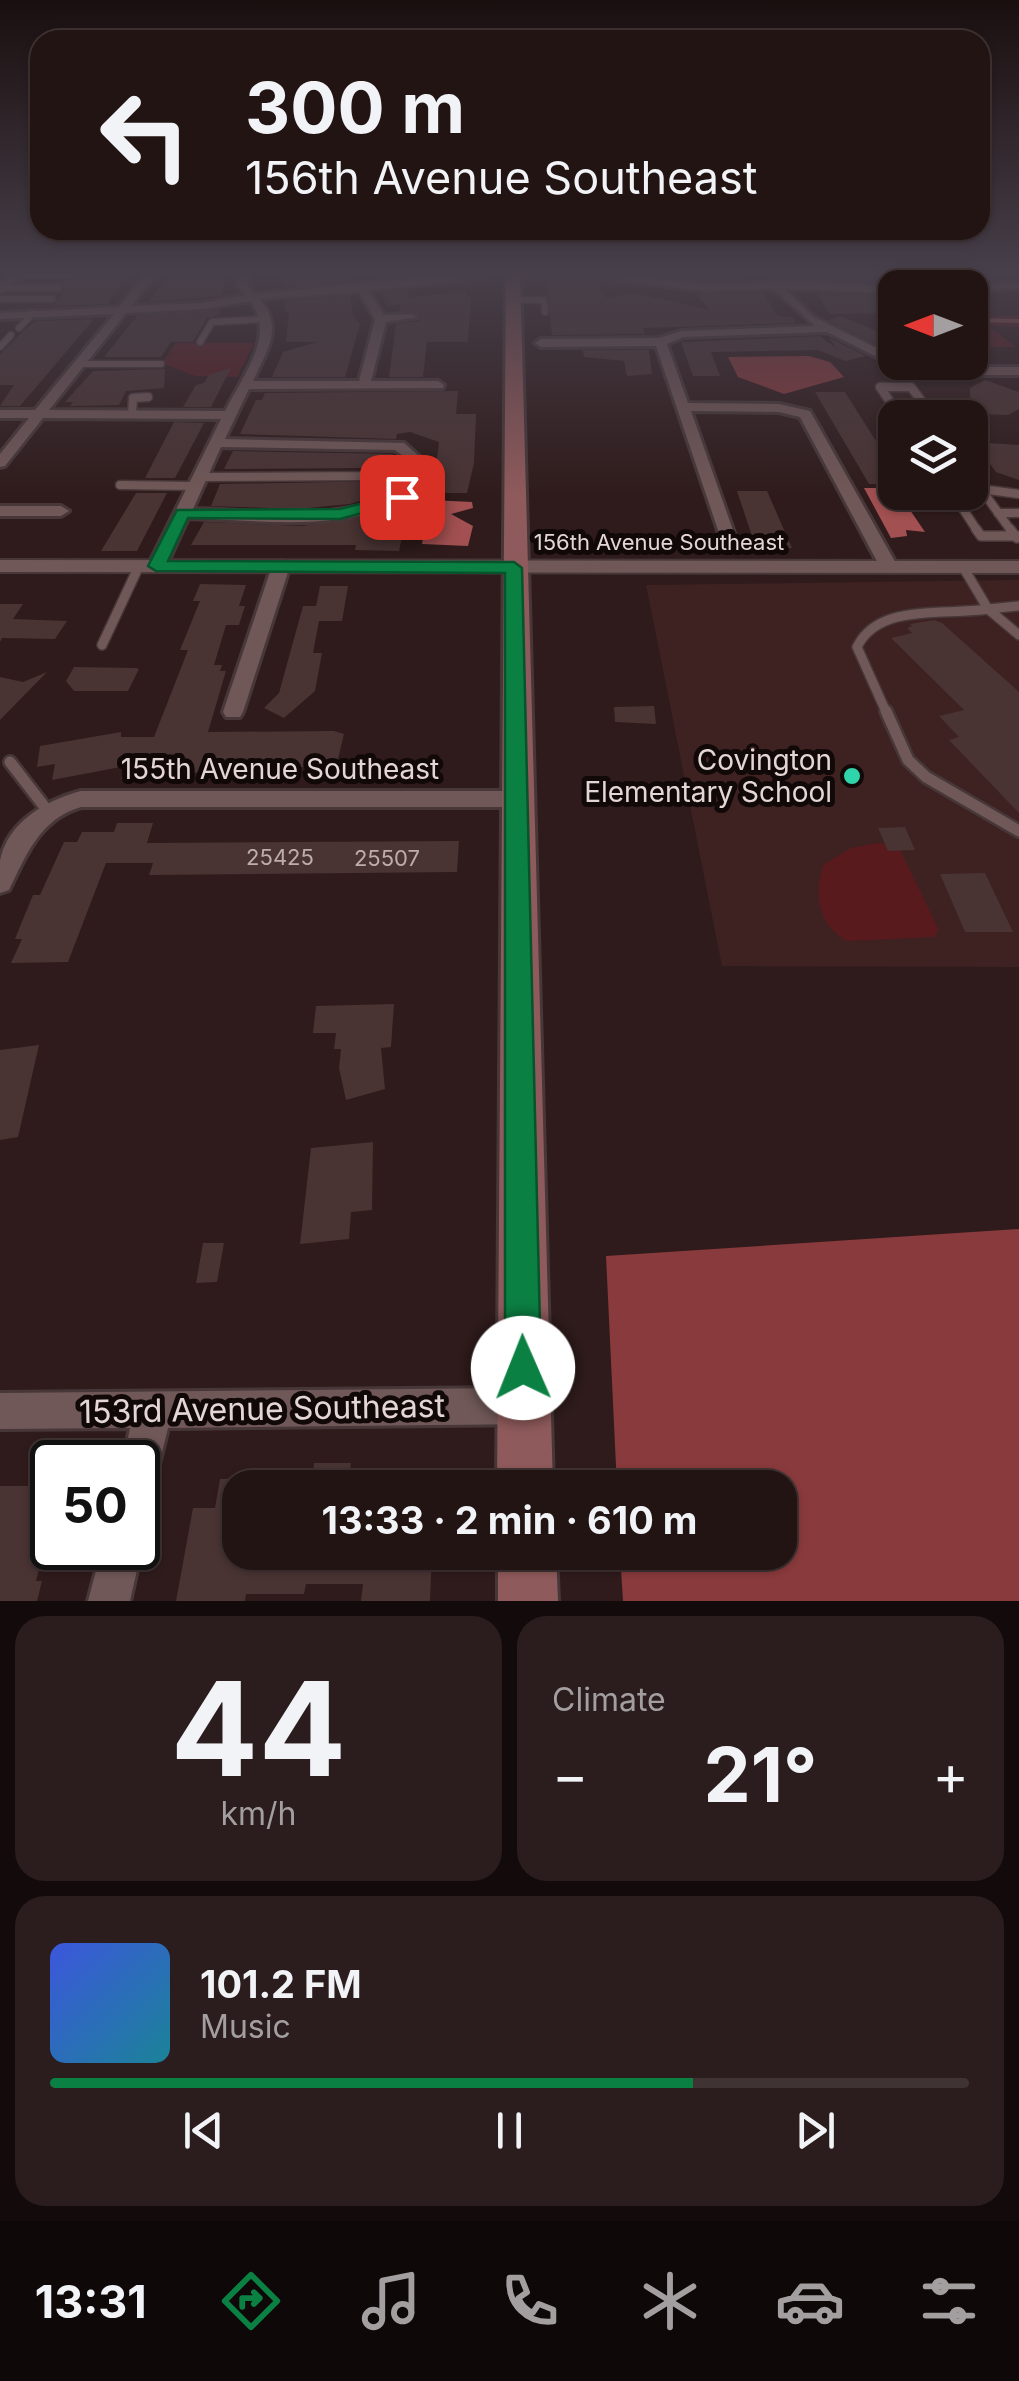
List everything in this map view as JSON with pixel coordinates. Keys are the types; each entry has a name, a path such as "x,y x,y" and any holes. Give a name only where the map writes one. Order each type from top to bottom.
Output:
{"main road":[{"path":"513,347 525,1470"},
{"path":"527,1570 528,1601"}],"street":[{"path":"0,463 92,347"},
{"path":"148,566 199,481 263,347"},
{"path":"364,385 373,347"},
{"path":"663,347 726,533"},
{"path":"988,371 1019,371"},
{"path":"246,385 438,385"},
{"path":"684,407 798,411 809,420 889,567"},
{"path":"0,414 232,414"},
{"path":"182,513 340,514 402,497 407,493 413,457 405,448 389,444 217,444"},
{"path":"0,511 61,512"},
{"name":"156th Avenue Southeast","path":"0,566 1019,567"},
{"path":"233,712 281,566"},
{"name":"155th Avenue Southeast","path":"47,810 82,799 516,799"},
{"path":"0,883 31,824 47,810"},
{"name":"153rd Avenue Southeast","path":"0,1411 523,1406"},
{"path":"146,1440 153,1410"},
{"path":"110,1601 117,1570"}],"lane":[{"path":"78,364 161,364"},
{"path":"889,400 880,387 911,387 921,400"},
{"path":"132,414 134,398 148,397"},
{"path":"120,486 364,476 411,470"},
{"path":"988,490 1019,494"},
{"path":"988,496 1018,538"},
{"path":"963,510 980,536 1018,538"},
{"path":"998,513 1019,513"},
{"path":"102,646 114,610 148,566"},
{"path":"963,567 988,609 1019,635"},
{"path":"1019,606 878,622 858,639 858,656 908,760 926,776 1019,831"},
{"path":"10,762 47,810"}],"shaded area":[{"path":"173,347 252,347 237,377 195,376 162,363"},
{"path":"809,356 830,362 844,377 784,394 738,377 728,357"},
{"path":"864,488 878,488 878,510 910,510 925,532 906,530 907,536 891,538"},
{"path":"430,500 472,502 473,508 451,514 473,526 468,546 422,544"},
{"name":"Covington Elementary School","path":"1019,580 1019,967 722,966 646,585"},
{"path":"878,843 898,846 939,930 934,937 847,941 824,918 819,898 823,865 851,848"},
{"path":"1019,1229 1019,1601 623,1601 621,1570 797,1570 797,1470 616,1470 606,1256"}],"building":[{"path":"7,347 70,347 20,406 0,406 14,385 0,385 0,354"},
{"path":"112,347 168,347 161,357 104,357"},
{"path":"301,347 354,347 345,377 272,377 283,352"},
{"path":"393,347 426,347 423,377 389,377"},
{"path":"683,347 847,347 866,356 845,361 818,350 711,352 720,376 693,376"},
{"path":"583,350 649,350 652,374 627,376 624,361 584,357"},
{"path":"231,368 211,407 183,407 196,385 204,383 209,375"},
{"path":"165,369 164,388 126,391 119,405 70,406 73,402 65,402 93,371"},
{"path":"985,380 1019,392 1019,409 1008,415 988,414 988,400 970,400 970,388"},
{"path":"458,391 456,414 476,414 474,463 467,493 433,493 439,442 410,432 397,434 396,439 240,434 256,400 262,400 265,393"},
{"path":"815,392 845,392 878,444 878,484 869,484"},
{"path":"174,422 204,423 175,478 145,478"},
{"path":"988,443 1019,445 1019,480 996,472 988,461"},
{"path":"233,451 393,454 391,465 364,468 224,469"},
{"path":"387,481 385,493 350,504 298,509 211,506 220,484"},
{"path":"737,491 767,491 792,548 756,548"},
{"path":"136,493 167,493 137,551 101,551"},
{"path":"382,513 381,518 406,518 399,551 355,550 356,545 191,545 204,522 303,526"},
{"path":"200,584 246,585 239,606 245,606 239,625 226,625 214,665 222,665 220,671 226,671 208,732 334,731 344,734 337,763 250,773 145,772 143,779 121,779 126,766 52,780 55,764 37,767 40,746 121,732 121,737 154,737 188,650 180,650 200,601 193,601"},
{"path":"320,586 348,586 342,621 319,621 313,653 322,653 315,691 284,718 264,708 279,693 303,606 316,606"},
{"path":"0,604 23,604 13,619 67,621 55,639 2,638 0,642"},
{"path":"934,620 1019,692 1019,813 949,740 959,737 939,716 964,710 891,638 912,633 907,628 910,624"},
{"path":"74,667 139,669 128,691 74,691 66,681"},
{"path":"47,672 0,720 0,677 23,682"},
{"path":"654,706 656,724 615,722 614,707"},
{"path":"117,823 153,823 147,843 459,841 457,872 149,875 153,863 106,863 68,962 11,963 22,939 15,939 33,895 40,895 64,842 77,842 82,832 114,832"},
{"path":"905,827 915,850 888,851 878,828"},
{"path":"985,873 1013,932 965,932 940,874"},
{"path":"394,1004 391,1047 381,1048 385,1089 346,1100 339,1068 341,1049 334,1049 336,1033 313,1033 316,1006"},
{"path":"39,1045 18,1137 0,1140 0,1050"},
{"path":"373,1142 372,1210 351,1212 349,1239 300,1244 311,1148"},
{"path":"203,1243 224,1243 217,1282 196,1283"},
{"path":"314,1463 351,1463 350,1470 313,1470"},
{"path":"222,1479 222,1570 431,1570 430,1601 361,1601 363,1584 306,1584 304,1594 246,1594 245,1601 176,1601 193,1508 215,1508"},
{"path":"0,1486 30,1486 30,1570 39,1570 36,1581 42,1581 37,1601 0,1601"}],"place":[{"name":"Covington Elementary School","path":"852,776"}],"route":[{"path":"402,497 340,514 182,513 156,566 514,568 523,1368"}]}
